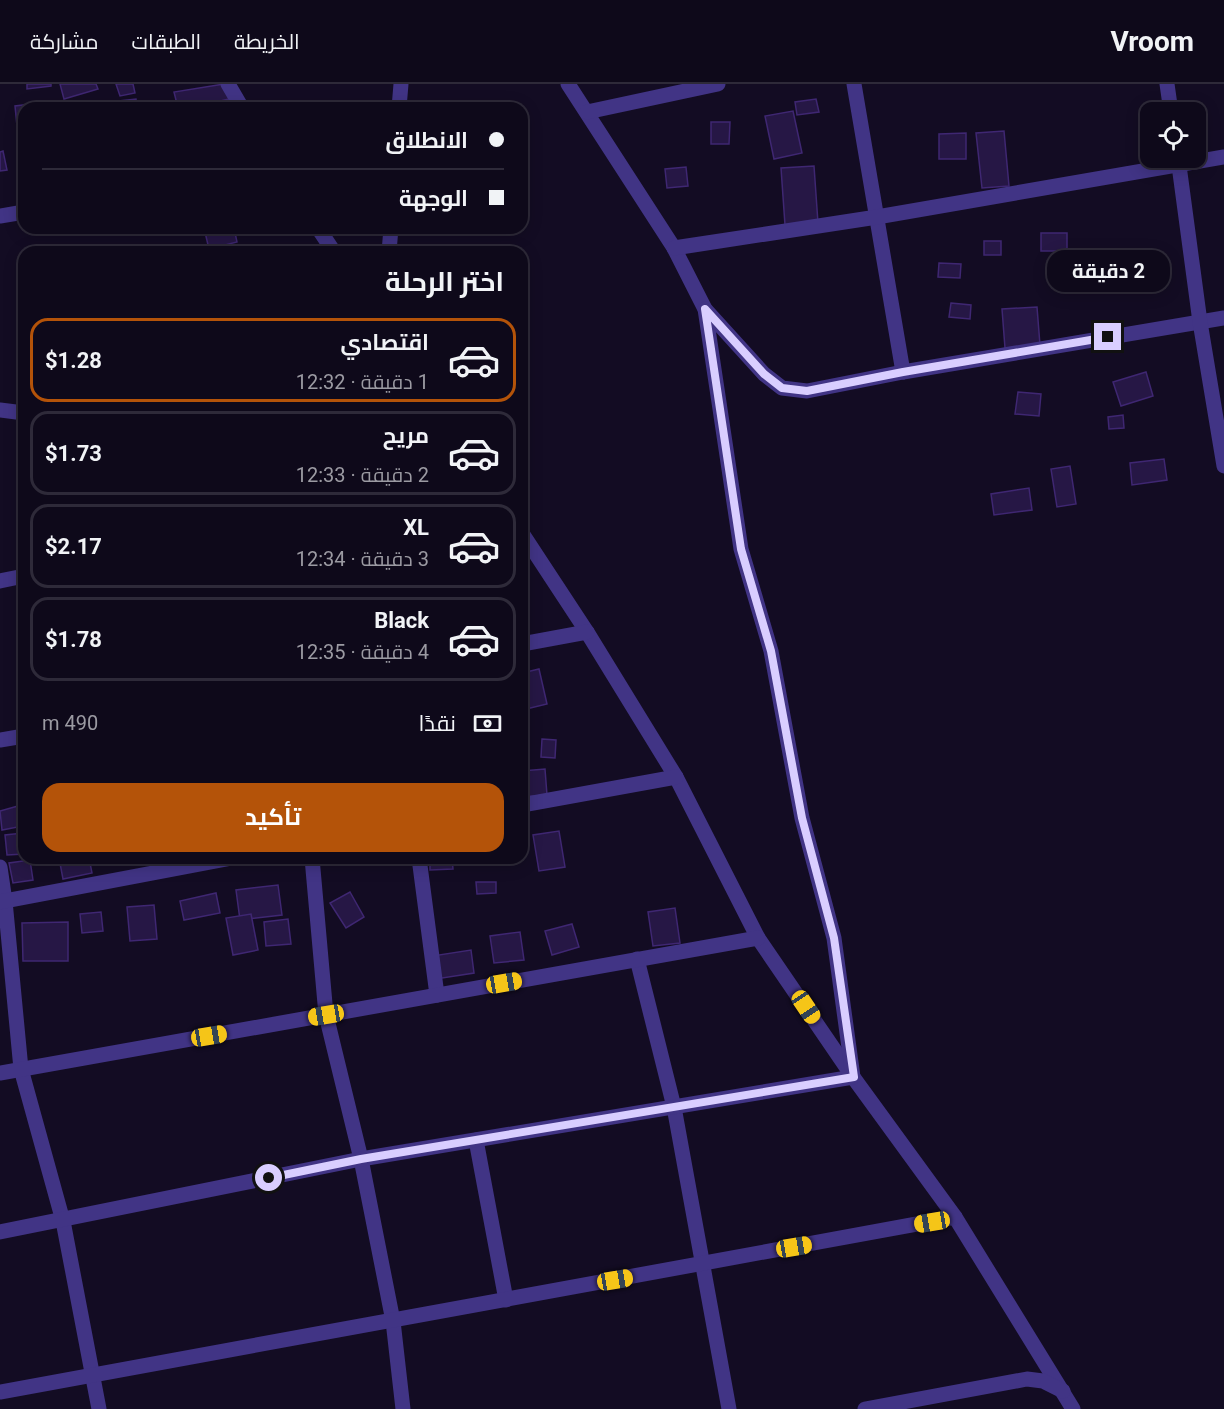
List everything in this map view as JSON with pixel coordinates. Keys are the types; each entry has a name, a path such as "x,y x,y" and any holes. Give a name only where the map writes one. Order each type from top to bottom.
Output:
{"street":[{"path":"228,84 238,102"},
{"path":"400,102 401,84"},
{"path":"568,84 674,248 705,309 764,374 782,388 807,391 903,372 1224,318"},
{"path":"587,112 718,84"},
{"path":"854,84 903,372"},
{"path":"1167,84 1170,102"},
{"path":"1206,159 1224,157"},
{"path":"674,248 877,218 1142,168"},
{"path":"1180,168 1200,322 1224,466"},
{"path":"0,216 18,213"},
{"path":"705,309 741,549 771,651 802,818 834,938 854,1077"},
{"path":"0,410 18,412"},
{"path":"528,541 676,777 758,938 955,1217 1073,1409"},
{"path":"0,581 18,577"},
{"path":"528,643 587,632"},
{"path":"0,740 18,737"},
{"path":"528,804 676,777"},
{"path":"3,901 200,864"},
{"path":"313,864 326,1015 361,1159 393,1321 403,1409"},
{"path":"420,864 437,995"},
{"path":"0,867 21,1070 63,1221 99,1409"},
{"path":"0,1073 758,938"},
{"path":"637,959 674,1107 729,1409"},
{"path":"0,1232 361,1159 854,1077"},
{"path":"476,1140 506,1300"},
{"path":"0,1392 955,1217"},
{"path":"865,1409 1027,1379 1042,1381 1063,1391"}],"building":[{"path":"27,84 51,84 51,86 27,89"},
{"path":"60,84 96,84 98,89 64,99"},
{"path":"116,84 133,84 135,93 120,96"},
{"path":"224,84 238,97 216,102 176,102 174,92"},
{"path":"136,99 136,102 119,102"},
{"path":"816,99 819,112 797,115 795,102"},
{"path":"15,106 18,106 18,136"},
{"path":"793,111 802,153 774,159 765,116"},
{"path":"711,122 730,122 729,144 711,144"},
{"path":"1004,131 1009,186 982,188 976,133"},
{"path":"966,133 966,159 939,159 939,134"},
{"path":"3,151 7,170 0,171 0,152"},
{"path":"814,166 818,223 785,225 781,168"},
{"path":"686,167 688,186 667,188 665,169"},
{"path":"1041,233 1067,233 1067,251 1041,251"},
{"path":"205,234 235,234 237,242 208,246"},
{"path":"984,241 1001,241 1001,255 984,255"},
{"path":"939,263 961,264 960,278 938,277"},
{"path":"951,303 971,305 970,319 949,317"},
{"path":"1037,307 1040,345 1005,348 1002,309"},
{"path":"1146,372 1153,396 1121,406 1113,382"},
{"path":"1018,392 1041,394 1039,416 1015,414"},
{"path":"1123,415 1124,428 1109,429 1108,417"},
{"path":"1164,459 1167,480 1132,485 1130,463"},
{"path":"1070,466 1076,504 1057,507 1051,469"},
{"path":"1029,488 1032,510 994,515 991,494"},
{"path":"539,669 547,704 528,709 528,672"},
{"path":"542,739 556,740 555,758 541,757"},
{"path":"545,769 547,795 528,797 528,770"},
{"path":"18,806 18,827 2,830 0,811"},
{"path":"559,831 565,867 539,871 533,835"},
{"path":"18,834 18,854 7,855 5,835"},
{"path":"9,863 31,864 33,880 13,883"},
{"path":"60,864 90,864 92,873 63,879"},
{"path":"430,864 453,864 453,869 430,870"},
{"path":"476,882 496,882 496,893 477,894"},
{"path":"278,885 282,915 240,920 236,890"},
{"path":"350,892 364,917 346,928 330,903"},
{"path":"216,893 220,913 184,920 180,901"},
{"path":"154,905 157,939 130,941 127,907"},
{"path":"675,908 680,943 653,946 648,912"},
{"path":"101,912 103,931 82,933 80,914"},
{"path":"251,914 258,950 233,955 226,918"},
{"path":"288,919 291,944 266,946 264,922"},
{"path":"68,922 68,961 23,961 22,923"},
{"path":"572,924 579,947 552,955 545,931"},
{"path":"520,932 524,960 494,963 490,936"},
{"path":"471,950 474,973 436,979 432,956"}],"route":[{"path":"269,1178 361,1159 854,1077 834,938 802,818 771,651 741,549 705,309 764,374 782,388 807,391 1108,337"}]}
